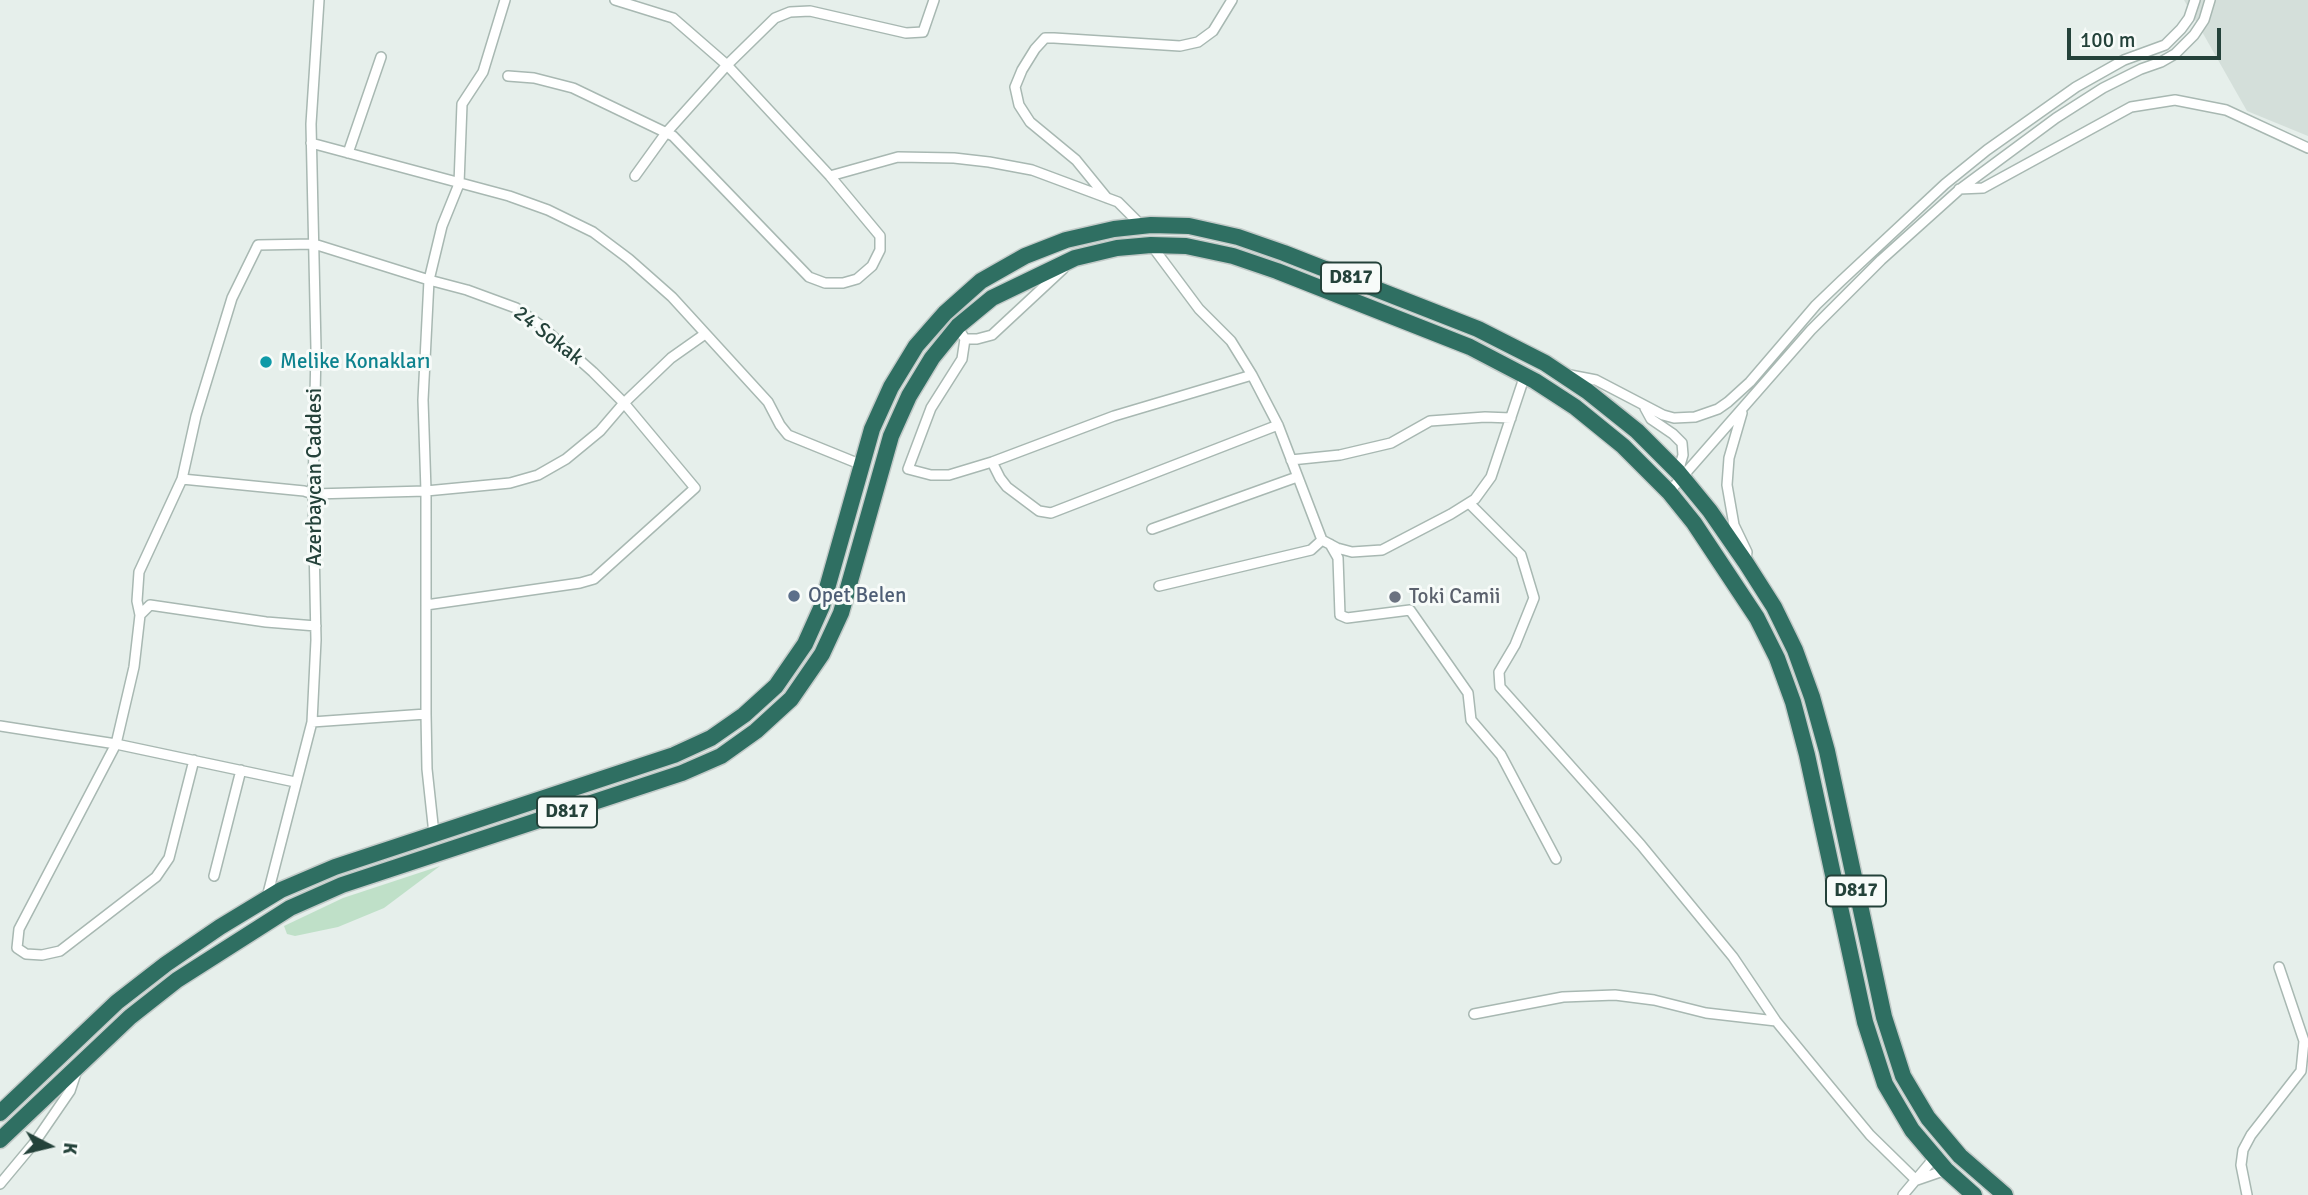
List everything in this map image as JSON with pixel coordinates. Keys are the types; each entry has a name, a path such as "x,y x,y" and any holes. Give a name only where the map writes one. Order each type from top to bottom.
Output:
{"highway":[{"name":"D817","path":"3,1104 136,987 220,926 281,890 335,867 674,755 711,738 744,715 776,686 805,644 822,606 872,429 891,387 916,346 945,313 981,281 1026,256 1066,240 1114,229 1189,226 1238,237 1284,253 1478,329 1545,363 1587,391 1637,431 1679,474 1710,511 1774,607 1790,639 1812,697 1827,751 1884,1017 1903,1076 1928,1118 1960,1156 2005,1195"},
{"name":"D817","path":"0,1140 130,1017 177,980 290,908 367,877 682,774 721,755 756,731 791,699 822,654 841,613 891,436 909,396 926,368 992,298 1075,258 1117,248 1151,245 1186,246 1233,256 1470,347 1525,375 1575,407 1623,446 1669,492 1729,574 1757,618 1777,658 1793,702 1807,755 1864,1022 1885,1084 1912,1130 1946,1170 1974,1195"}],"street":[{"name":"Azerbaycan Caddesi","path":"267,899 312,722 316,626 313,494 316,349 311,144 319,0"},
{"path":"434,834 426,714 426,491 423,400 429,280 442,226 459,184 462,104 483,72 505,0"},
{"path":"508,76 534,78 573,88 673,136 809,277 825,283 843,283 858,279 872,266 880,250 880,236 830,176 727,65 673,18 615,0"},
{"path":"635,176 666,133 727,65 775,18 790,12 810,11 906,33 923,33 934,0"},
{"path":"1107,198 1076,160 1030,121 1019,106 1015,87 1035,49 1045,38 1180,46 1198,42 1213,32 1231,0"},
{"path":"1562,374 1596,380 1645,408 1663,415 1684,418 1706,414 1728,402 1750,382 1816,305 1945,184 1987,150 2076,87 2124,60 2165,45 2189,18 2195,0"},
{"path":"1669,492 1679,474 1744,409 1811,330 1857,282 1960,189 2016,146 2092,94 2175,54 2194,35 2204,20 2210,0"},
{"path":"348,153 381,57"},
{"path":"1945,184 1960,189 1983,188 2131,107 2175,100 2226,110 2308,148"},
{"path":"311,144 529,202 593,232 624,254 664,290 768,402 788,435 862,465"},
{"path":"830,176 898,157 954,158 1032,170 1118,202 1142,226"},
{"name":"24 Sokak","path":"182,479 196,416 232,298 258,245 314,244 467,290 516,308 540,325 624,403 695,488 594,579 426,605"},
{"path":"1151,245 1199,309 1231,341 1278,425 1297,477 1326,542 1338,558 1340,615 1347,618 1410,610 1468,693 1471,720 1501,755 1556,859"},
{"path":"945,313 961,332 977,339 992,335 1075,258"},
{"path":"961,332 962,359 931,408 908,469 931,475 948,475 992,462 1114,416 1252,375"},
{"path":"194,760 169,858 156,877 60,951 42,955 26,954 18,948 19,929 116,744 134,667 140,615 136,601 139,572 182,479 313,494 426,491 510,483 538,475 565,459 600,431 624,403 671,359 705,334"},
{"path":"1159,586 1311,550 1326,542 1352,552 1382,550 1469,503 1491,477 1525,375"},
{"path":"1645,408 1651,419 1682,443 1679,474"},
{"path":"1744,409 1735,431 1727,485 1734,525 1747,552 1746,563"},
{"path":"1291,460 1340,455 1391,443 1430,421 1511,418"},
{"path":"992,462 1007,487 1039,511 1051,513 1278,425"},
{"path":"1152,529 1297,477"},
{"path":"1469,503 1521,555 1534,598 1515,645 1499,672 1500,687 1641,845 1734,957 1776,1021 1870,1135 1916,1180"},
{"path":"140,615 150,606 316,626"},
{"path":"312,722 426,714"},
{"path":"0,726 116,744 295,782"},
{"path":"214,876 241,771"},
{"path":"2247,1195 2241,1165 2243,1150 2251,1135 2301,1071 2304,1041 2279,967"},
{"path":"1474,1014 1563,997 1615,995 1654,1000 1706,1013 1776,1021"},
{"path":"0,1184 4,1172 34,1142 70,1091 78,1068"},
{"path":"1903,1195 1935,1157"},
{"path":"1916,1180 1946,1170"}],"shaded area":[{"path":"2184,0 2308,0 2308,136 2247,111"}],"green space":[{"path":"440,866 384,908 338,927 295,936 287,934 284,926 343,898"}],"place":[{"name":"Melike Konakları","path":"266,362"},
{"name":"Opet Belen","path":"794,596"},
{"name":"Toki Camii","path":"1395,597"}]}
